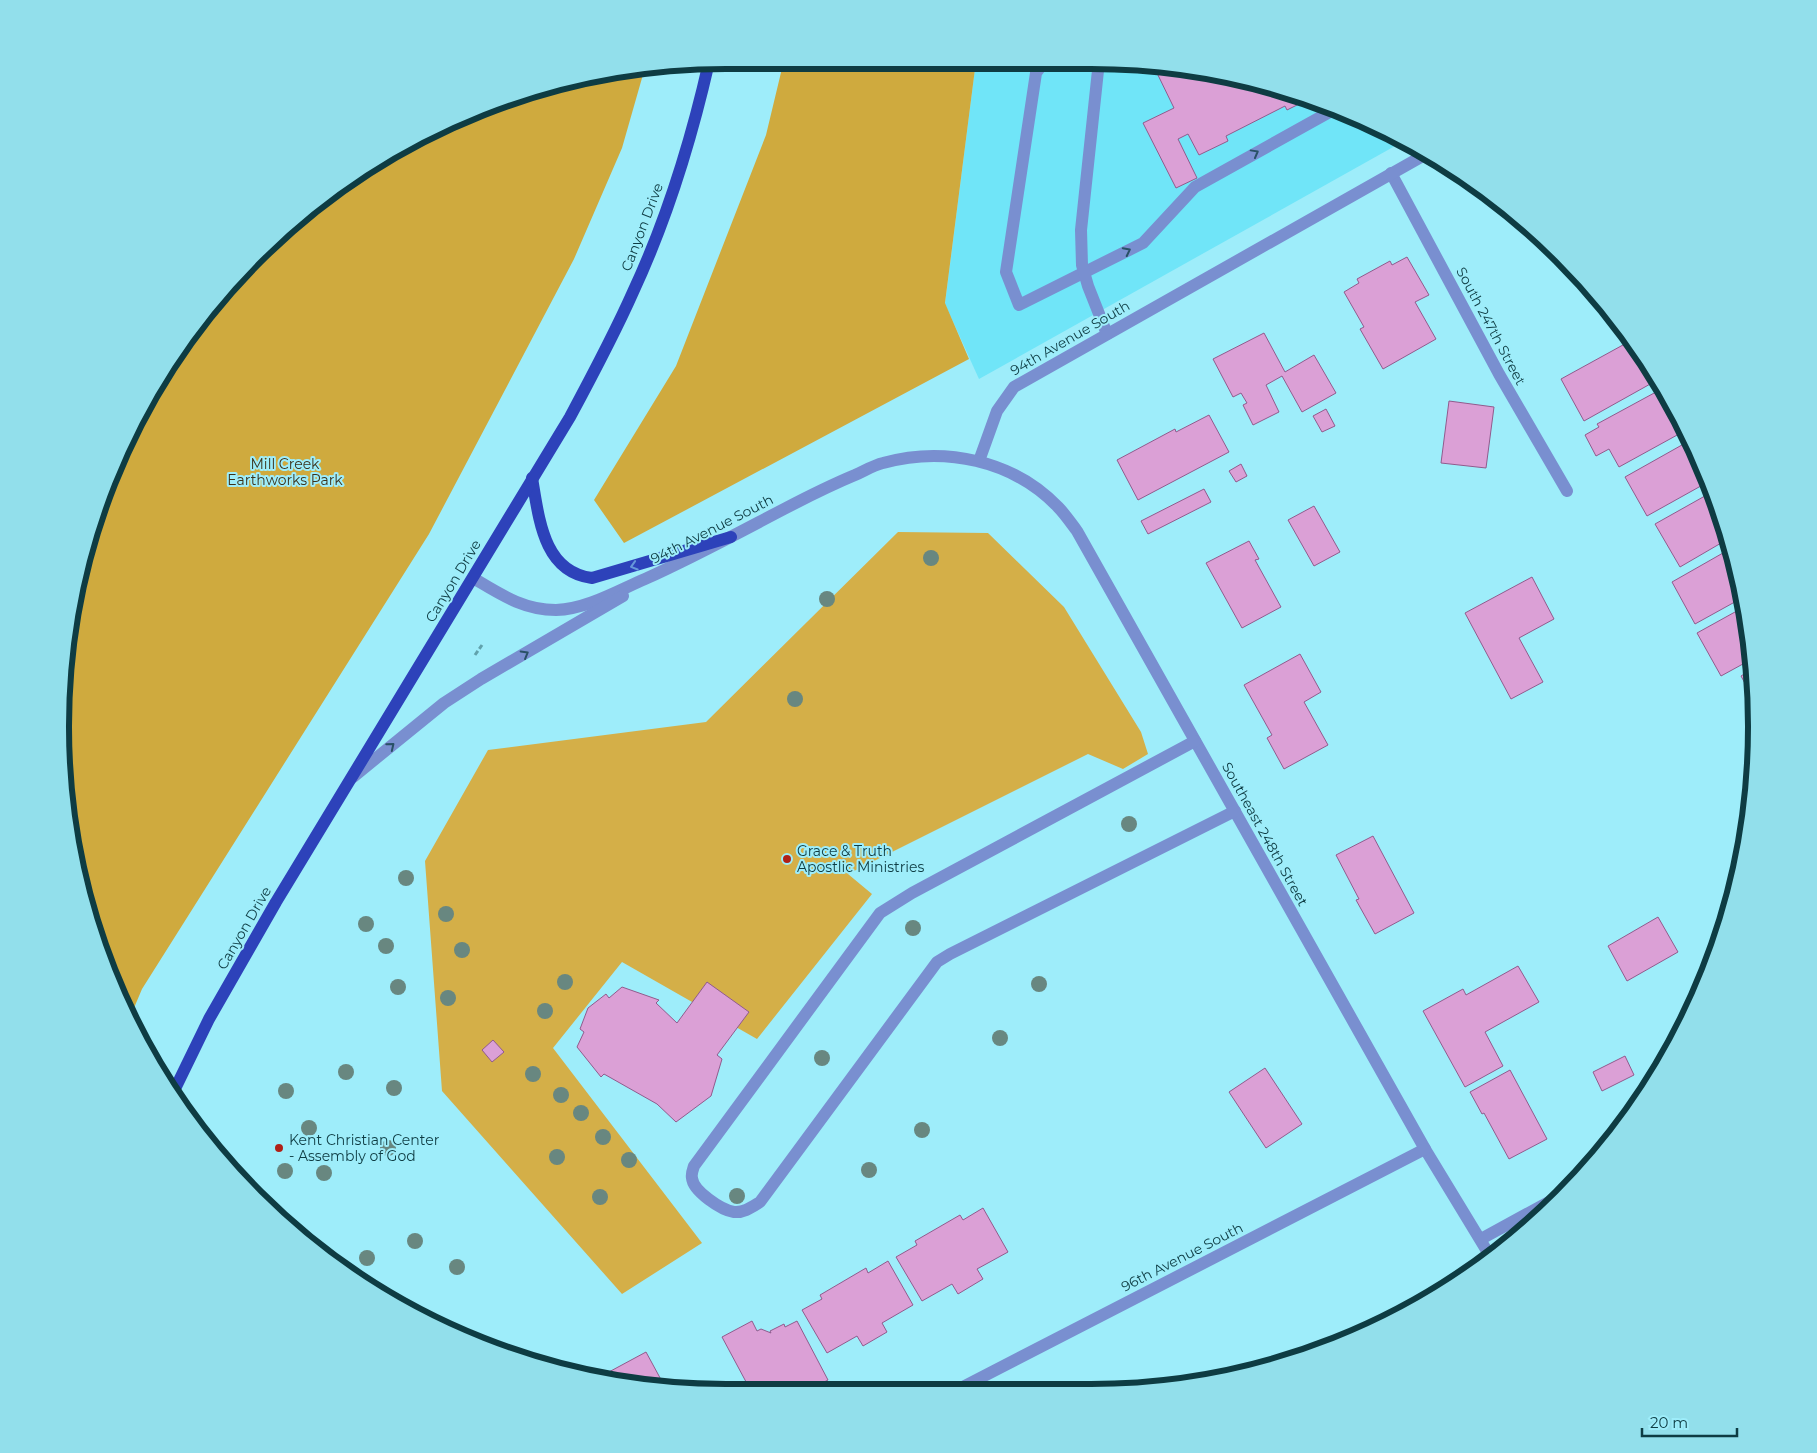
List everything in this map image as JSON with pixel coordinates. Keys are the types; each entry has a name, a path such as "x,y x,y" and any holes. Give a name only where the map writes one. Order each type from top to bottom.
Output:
{"main road":[{"name":"Canyon Drive","path":"176,1086 209,1019 276,902 570,417 595,370 634,290 659,228 684,158 707,69"},
{"path":"532,478 539,516 550,549 564,567 580,577 592,578 731,537"}],"street":[{"path":"1039,69 1036,73 1006,272 1019,305 1143,243 1195,186 1327,113"},
{"path":"1098,69 1081,230 1082,265 1107,334"},
{"name":"94th Avenue South","path":"473,578 513,602 531,608 556,610 582,606 678,564 821,490 881,463 914,456 946,455 979,461 997,411 1014,387 1419,157"},
{"name":"South 247th Street","path":"1391,173 1500,374 1567,492"},
{"name":"Southeast 248th Street","path":"979,461 1008,471 1034,487 1058,507 1077,530 1424,1148 1487,1251"},
{"path":"353,777 444,703 481,679 678,564"},
{"path":"1195,741 912,893 880,913 694,1166 692,1179 696,1188 715,1205 734,1212 747,1210 760,1202 937,962 959,949 1235,812"},
{"name":"96th Avenue South","path":"968,1384 1424,1148"},
{"path":"1481,1239 1537,1209"}],"shaded area":[{"path":"975,69 1134,70 1219,81 1261,91 1302,104 1342,119 1381,137 1395,146 979,379 945,304"},
{"path":"898,532 988,533 1064,607 1141,732 1148,754 1123,769 1088,754 848,874 872,894 757,1039 622,962 553,1048 702,1243 622,1294 442,1091 425,861 488,750 706,722"}],"green space":[{"path":"782,69 975,69 945,303 969,359 624,543 594,500 676,366 766,135"},
{"name":"Mill Creek Earthworks Park","path":"643,74 622,148 574,259 429,534 142,989 133,1009 104,938 91,897 81,855 70,770 70,683 81,598 91,556 119,475 157,398 205,326 261,261 326,205 361,180 398,157 475,119 556,91 598,81"}],"building":[{"path":"1157,72 1219,81 1261,91 1300,103 1287,110 1285,106 1226,136 1228,141 1199,155 1188,134 1178,139 1197,178 1176,188 1143,123 1174,108"},
{"path":"1407,257 1429,295 1415,302 1436,339 1383,369 1360,329 1364,327 1344,292 1359,283 1357,279 1390,261 1392,265"},
{"path":"1264,333 1285,372 1314,355 1336,393 1302,412 1282,376 1266,385 1279,412 1253,425 1243,405 1247,403 1241,393 1233,397 1213,359"},
{"path":"1625,344 1651,384 1584,421 1561,379"},
{"path":"1656,392 1679,434 1619,467 1609,449 1596,456 1585,435 1599,427 1597,424"},
{"path":"1449,401 1494,407 1486,468 1441,463"},
{"path":"1326,409 1335,426 1322,432 1313,416"},
{"path":"1209,415 1229,452 1138,500 1117,460 1175,429 1176,432"},
{"path":"1684,444 1702,485 1647,516 1625,477"},
{"path":"1241,464 1247,476 1236,482 1229,471"},
{"path":"1204,489 1211,502 1148,534 1141,521"},
{"path":"1706,496 1722,543 1680,567 1655,524"},
{"path":"1314,506 1340,552 1314,566 1288,520"},
{"path":"1249,541 1259,559 1255,560 1281,607 1242,628 1206,563"},
{"path":"1725,552 1736,601 1695,624 1672,582"},
{"path":"1532,577 1554,619 1519,638 1543,682 1511,699 1465,613"},
{"path":"1738,610 1745,663 1721,676 1697,633"},
{"path":"1300,654 1321,692 1304,702 1328,745 1284,769 1267,738 1272,735 1244,685"},
{"path":"1746,673 1747,687 1741,676"},
{"path":"1373,836 1414,913 1375,934 1356,900 1359,899 1336,855"},
{"path":"1658,917 1678,952 1627,981 1608,946"},
{"path":"1518,966 1539,1002 1485,1032 1503,1066 1465,1087 1423,1011 1463,989 1466,995"},
{"path":"707,982 749,1012 717,1055 722,1059 711,1096 676,1122 657,1104 604,1074 601,1077 577,1047 584,1032 580,1029 588,1008 606,994 609,998 622,987 659,1000 656,1003 677,1023"},
{"path":"493,1040 504,1052 492,1062 482,1050"},
{"path":"1625,1056 1634,1075 1602,1091 1593,1072"},
{"path":"1265,1068 1302,1124 1266,1148 1229,1092"},
{"path":"1510,1070 1547,1139 1509,1159 1484,1113 1482,1114 1470,1092"},
{"path":"983,1208 1008,1252 977,1269 983,1279 958,1294 952,1284 922,1301 896,1257 917,1245 915,1241 960,1215 963,1220"},
{"path":"888,1261 913,1305 882,1323 887,1332 863,1346 857,1336 827,1353 802,1310 822,1299 820,1295 866,1268 868,1273"},
{"path":"752,1321 757,1331 761,1329 771,1333 770,1331 784,1324 785,1327 797,1321 828,1380 820,1384 747,1384 722,1337"},
{"path":"646,1352 662,1381 641,1379 606,1373"}],"place":[{"name":"Grace & Truth Apostlic Ministries","path":"787,859"},
{"name":"Kent Christian Center - Assembly of God","path":"279,1148"}]}
